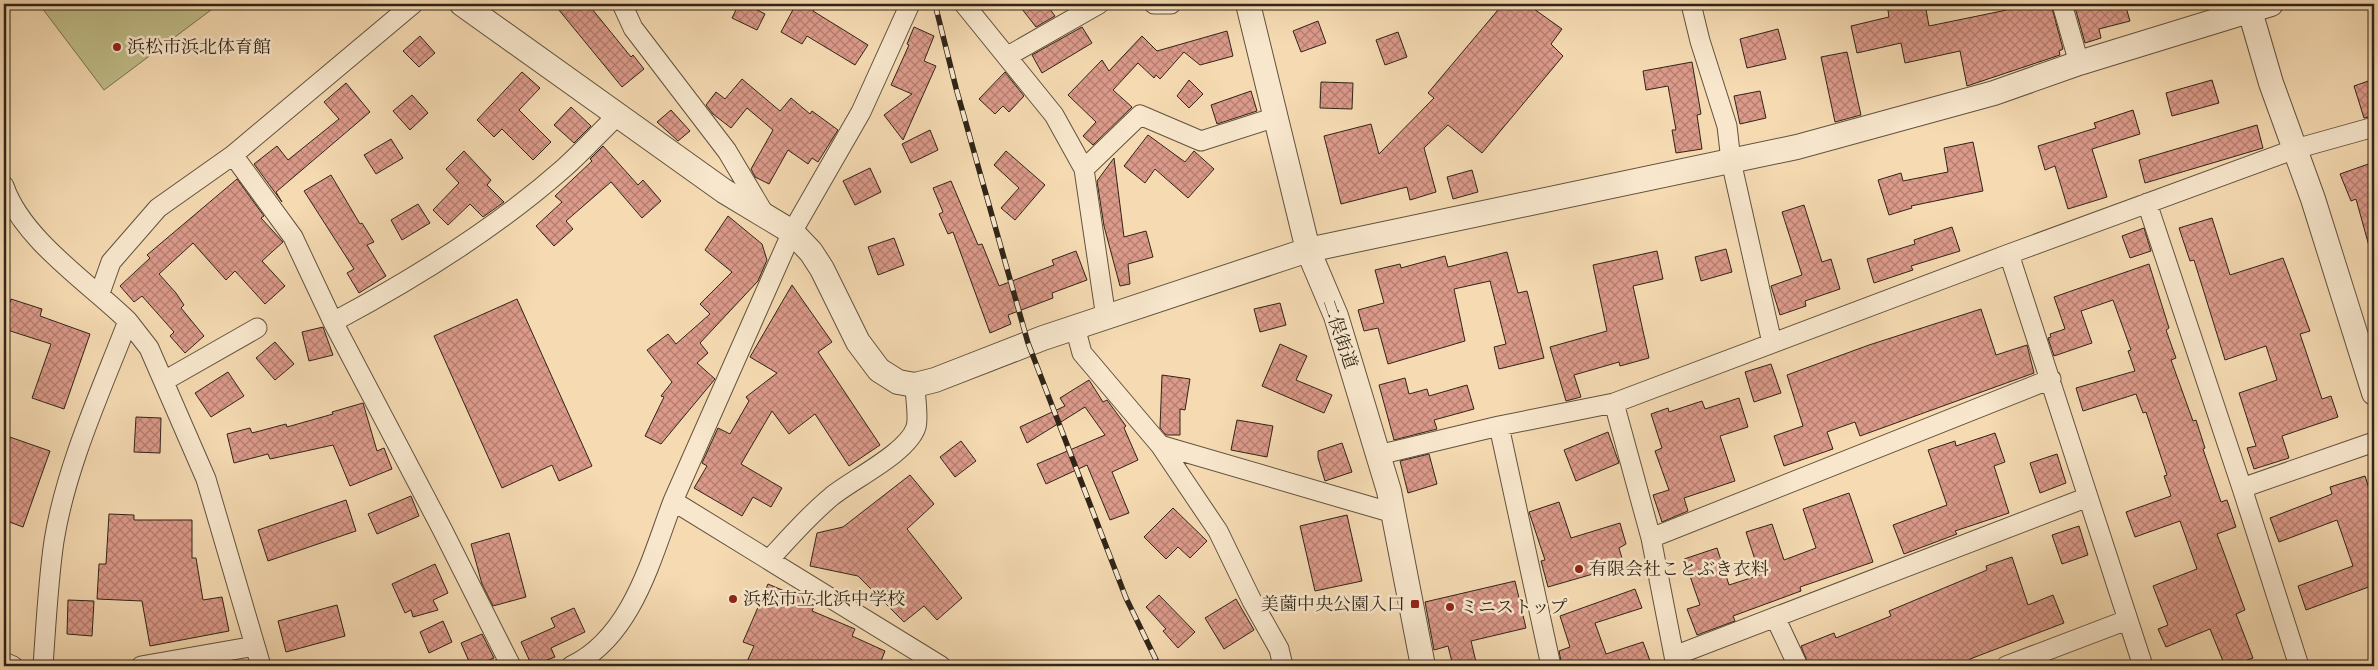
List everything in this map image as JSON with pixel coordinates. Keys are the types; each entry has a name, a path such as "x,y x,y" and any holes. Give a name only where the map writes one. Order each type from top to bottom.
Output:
{"street":[{"path":"100,293 111,262 158,208 233,155 413,4"},
{"path":"462,4 724,191 792,232 811,252 822,269 858,342 879,370 898,382 915,385 935,380 1075,327 1308,250 1797,148 1994,93 2079,63 2260,7 2271,83 2295,149 2374,393"},
{"path":"622,4 633,28 727,151 766,216"},
{"path":"571,666 583,660 608,637 635,599 673,501 792,232 861,112 910,4"},
{"path":"964,4 1054,115 1084,169 1106,318"},
{"path":"1008,56 1099,4"},
{"path":"1154,4 1170,4"},
{"name":"二俣街道","path":"1248,4 1308,250 1336,316 1378,455 1393,513 1423,666"},
{"path":"1691,4 1700,41 1727,126 1730,161 1772,343"},
{"path":"2062,4 2079,63"},
{"path":"333,322 398,287 509,213 564,168 618,115"},
{"path":"1084,169 1140,115 1201,141 1276,117"},
{"path":"1378,455 1500,426 1614,403 2009,254 2295,149 2374,127"},
{"path":"233,155 293,237 333,322 442,529 511,666"},
{"path":"5,196 38,237 73,273 100,293 144,339 206,479 261,666"},
{"path":"2147,203 2299,666"},
{"path":"2009,254 2143,666"},
{"path":"43,666 54,540 61,511 87,426 128,321"},
{"path":"1075,327 1082,353 1160,446 1218,531 1252,601 1279,649 1283,666"},
{"path":"164,381 257,328"},
{"path":"1651,538 2051,379"},
{"path":"769,560 801,524 833,495 860,479 906,443 916,427 915,385"},
{"path":"1614,403 1651,538 1675,661 1775,618 2088,497"},
{"path":"1500,426 1551,666"},
{"path":"2242,488 2374,442"},
{"path":"1160,446 1393,513"},
{"path":"673,501 941,666"},
{"path":"1775,618 1798,666"},
{"path":"2006,666 2127,620"},
{"path":"141,666 254,646"},
{"path":"4,662 13,666"}],"shaded area":[{"name":"浜松市浜北体育館","path":"39,4 219,4 104,90"}],"building":[{"path":"554,4 588,4 631,57 633,55 644,69 622,87"},
{"path":"739,4 746,4 765,14 757,30 732,18"},
{"path":"796,4 817,4 813,11 868,45 855,65 807,36 802,44 781,32"},
{"path":"1018,4 1046,4 1055,16 1036,27"},
{"path":"1503,4 1527,4 1562,29 1551,44 1563,56 1482,153 1448,125 1424,148 1436,192 1410,200 1407,187 1341,204 1324,136 1371,124 1379,154 1434,98 1428,93"},
{"path":"1887,4 1925,4 1929,26 2028,4 2051,4 2063,49 2059,51 2060,55 1967,86 1960,51 1905,63 1901,43 1857,53 1851,26 1889,17"},
{"path":"2074,4 2125,4 2130,21 2099,29 2101,38 2085,43"},
{"path":"1318,21 1326,43 1301,52 1293,31"},
{"path":"914,27 934,36 924,61 936,66 903,140 884,115 912,94 891,85 909,45 907,44"},
{"path":"1082,27 1092,43 1042,73 1032,55"},
{"path":"1778,29 1786,59 1747,68 1740,39"},
{"path":"1227,31 1233,56 1200,65 1184,52 1160,79 1156,75 1154,78 1138,63 1113,90 1132,107 1093,145 1083,136 1096,122 1068,95 1102,60 1109,71 1142,36 1157,51"},
{"path":"1398,32 1407,57 1385,65 1376,40"},
{"path":"420,36 435,53 419,67 403,51"},
{"path":"1847,52 1861,115 1835,122 1821,57"},
{"path":"1692,62 1701,114 1697,115 1702,149 1676,153 1672,130 1676,130 1668,86 1646,90 1643,71"},
{"path":"522,72 540,88 519,110 551,142 533,160 502,129 494,137 477,120"},
{"path":"1005,72 1024,96 1009,112 1003,106 995,114 979,99"},
{"path":"742,79 780,111 791,98 810,114 812,111 838,130 818,162 812,158 808,164 788,150 769,184 755,177 751,169 773,130 747,108 731,128 713,114 706,105 716,92 725,99"},
{"path":"2374,79 2374,116 2364,118 2354,86"},
{"path":"1189,80 1203,94 1189,108 1177,96"},
{"path":"2212,80 2219,103 2172,116 2166,93"},
{"path":"1321,82 1353,83 1352,109 1320,108"},
{"path":"346,83 370,112 276,192 282,202 254,164 277,146 288,160 339,119 324,102"},
{"path":"1251,91 1257,111 1217,124 1211,105"},
{"path":"1760,91 1766,118 1740,124 1734,96"},
{"path":"412,95 428,113 410,130 393,111"},
{"path":"571,107 591,126 574,143 554,125"},
{"path":"671,110 690,131 678,141 657,122"},
{"path":"2133,110 2140,134 2092,149 2107,197 2068,209 2055,166 2045,170 2038,146 2096,128 2094,123"},
{"path":"2257,125 2263,148 2145,183 2139,160"},
{"path":"930,130 938,150 911,163 902,144"},
{"path":"1148,135 1185,162 1194,151 1214,169 1188,198 1155,169 1145,183 1124,166"},
{"path":"391,139 403,158 376,174 364,155"},
{"path":"1973,142 1983,191 1911,206 1912,208 1889,215 1878,180 1901,173 1903,181 1948,172 1944,148"},
{"path":"603,146 638,185 643,180 661,201 642,218 611,182 566,221 573,229 554,246 536,226 562,202 555,196 592,161 590,159"},
{"path":"464,151 491,180 487,185 504,202 483,217 470,204 448,225 433,210 459,183 446,169"},
{"path":"1006,151 1045,185 1015,220 1001,208 1019,188 994,165"},
{"path":"1114,158 1124,237 1146,231 1153,257 1128,264 1130,284 1120,286 1104,226 1097,181"},
{"path":"2374,162 2374,245 2369,246 2356,199 2351,201 2340,174"},
{"path":"870,168 881,192 855,205 843,181"},
{"path":"1472,170 1478,192 1453,199 1447,177"},
{"path":"331,175 360,224 362,223 374,242 367,245 386,276 359,293 347,273 354,269 304,191"},
{"path":"237,179 264,216 261,218 283,242 262,261 285,286 265,304 235,271 226,280 193,243 159,274 176,293 184,305 181,308 204,336 185,353 170,336 174,332 142,296 134,302 120,286 150,258 147,255"},
{"path":"951,181 978,245 982,244 999,286 1054,265 1052,260 1076,251 1087,280 1052,293 1053,298 1008,315 1011,324 990,333 953,232 948,234 939,214 943,212 933,188"},
{"path":"418,204 430,223 402,240 391,220"},
{"path":"1804,205 1822,262 1831,259 1840,289 1805,301 1806,306 1780,315 1771,286 1802,275 1782,212"},
{"path":"728,216 762,244 767,260 758,281 700,343 708,353 697,363 715,379 661,444 645,436 664,397 661,396 672,382 647,350 668,334 676,344 710,314 700,304 732,272 705,250"},
{"path":"2212,218 2230,275 2283,258 2310,331 2300,334 2322,399 2331,396 2338,417 2282,436 2289,458 2254,469 2247,448 2256,446 2239,393 2277,380 2266,346 2225,360 2194,260 2190,261 2179,228"},
{"path":"1952,227 1960,251 1911,266 1913,270 1874,283 1867,259 1915,244 1914,240"},
{"path":"2144,228 2151,251 2130,258 2122,236"},
{"path":"894,238 904,265 878,275 868,247"},
{"path":"1726,249 1732,272 1701,281 1695,257"},
{"path":"1657,251 1663,279 1633,286 1649,358 1620,366 1619,362 1574,375 1581,397 1566,401 1550,347 1607,331 1593,265"},
{"path":"1507,252 1518,293 1527,291 1544,358 1499,369 1494,347 1506,344 1490,281 1454,289 1465,341 1388,364 1378,328 1364,331 1358,310 1384,303 1375,270 1400,264 1401,268 1445,256 1448,267"},
{"path":"2149,264 2169,328 2166,330 2176,358 2171,360 2193,421 2196,420 2205,448 2203,449 2221,502 2227,500 2236,527 2217,534 2245,610 2236,614 2253,658 2232,666 2225,666 2210,629 2166,647 2158,629 2168,625 2153,586 2197,569 2180,521 2135,537 2126,512 2171,496 2164,476 2167,475 2146,412 2143,413 2136,394 2083,411 2076,388 2135,371 2128,351 2131,350 2113,300 2081,311 2092,343 2054,356 2048,338 2051,337 2050,334 2065,329 2054,297"},
{"path":"792,285 832,342 818,352 880,445 849,466 815,414 789,434 772,411 741,464 782,488 771,507 753,497 742,516 694,488 707,466 702,463 718,428 730,434 749,401 746,397 777,373 750,357"},
{"path":"11,299 42,309 40,316 90,334 64,409 32,398 51,344 4,329 4,320"},
{"path":"517,299 592,466 559,481 552,465 502,488 434,336"},
{"path":"1280,303 1286,325 1260,332 1254,309"},
{"path":"1981,309 1996,355 2027,345 2034,373 1860,436 1855,422 1827,432 1833,449 1784,466 1774,436 1803,426 1787,375 1869,345"},
{"path":"323,327 333,355 309,361 302,332"},
{"path":"275,342 294,364 275,380 256,358"},
{"path":"1280,344 1307,356 1296,380 1332,395 1324,413 1262,386"},
{"path":"1771,364 1781,393 1754,402 1745,372"},
{"path":"228,372 244,396 211,417 195,393"},
{"path":"1162,375 1190,379 1185,410 1180,409 1180,435 1166,435 1160,428"},
{"path":"1405,378 1409,394 1427,389 1429,396 1467,385 1474,409 1434,420 1437,429 1394,440 1379,385"},
{"path":"1089,380 1103,402 1107,400 1126,426 1124,428 1138,460 1112,472 1129,513 1110,520 1087,465 1046,484 1037,464 1105,435 1085,407 1027,443 1020,427 1065,406 1060,398"},
{"path":"1739,398 1748,427 1720,436 1735,481 1684,498 1688,511 1662,522 1653,495 1669,490 1655,451 1662,448 1651,414 1668,408 1669,412 1702,401 1705,409"},
{"path":"363,403 377,451 384,448 392,469 350,486 333,445 270,459 268,454 234,463 227,434 250,428 252,433 286,424 287,427"},
{"path":"136,417 161,418 160,453 134,452"},
{"path":"1237,420 1273,426 1267,457 1231,450"},
{"path":"1608,432 1619,463 1576,481 1564,450"},
{"path":"1995,433 2005,462 1994,466 2009,513 1955,531 1957,534 1904,554 1893,525 1947,505 1928,450 1955,441 1956,446"},
{"path":"4,435 50,451 23,527 4,520"},
{"path":"961,441 976,461 955,477 940,457"},
{"path":"1342,443 1352,472 1325,481 1318,458 1318,451"},
{"path":"1429,454 1437,484 1408,493 1400,461"},
{"path":"2057,454 2066,483 2040,493 2030,463"},
{"path":"910,475 934,504 907,529 962,598 937,620 924,606 904,622 858,576 810,566 817,533 843,527"},
{"path":"2365,476 2374,504 2374,585 2306,610 2298,586 2353,566 2337,520 2279,542 2270,518 2332,494 2330,487"},
{"path":"1849,493 1873,562 1800,587 1801,591 1733,616 1735,621 1697,635 1687,609 1700,605 1684,559 1717,548 1729,585 1760,575 1746,532 1772,524 1784,560 1816,548 1803,509"},
{"path":"411,496 419,516 377,534 368,514"},
{"path":"346,500 356,531 268,561 258,530"},
{"path":"1559,502 1571,538 1620,523 1626,544 1619,548 1624,565 1548,587 1541,561 1545,560 1529,512"},
{"path":"1173,508 1207,541 1190,558 1178,547 1166,559 1144,537"},
{"path":"109,514 134,515 134,520 192,520 192,558 196,558 203,600 222,597 229,631 150,646 142,601 97,599 99,564 106,564"},
{"path":"1347,515 1362,581 1315,591 1300,526"},
{"path":"2079,526 2088,555 2062,564 2052,535"},
{"path":"509,533 526,597 493,606 482,584 471,544"},
{"path":"2012,557 2028,605 2053,595 2064,623 1970,659 1971,662 1961,666 1809,666 1801,646 1834,633 1836,638 1891,616 1889,611 1987,570 1986,566"},
{"path":"435,564 448,593 433,600 438,610 413,617 411,610 405,613 392,584"},
{"path":"1515,581 1526,628 1471,641 1477,666 1453,666 1448,646 1434,650 1425,602"},
{"path":"768,584 815,604 812,611 855,629 852,636 885,651 879,666 745,666 754,646 743,642"},
{"path":"1635,589 1642,608 1595,623 1606,654 1643,642 1652,666 1562,666 1559,651 1570,647 1560,616"},
{"path":"1159,595 1195,632 1178,648 1163,631 1166,629 1146,607"},
{"path":"1236,599 1254,630 1224,649 1205,618"},
{"path":"68,600 94,601 92,636 67,634"},
{"path":"337,605 345,636 286,652 278,621"},
{"path":"574,608 585,632 551,648 555,657 532,666 521,642 555,627 551,618"},
{"path":"443,621 452,642 429,653 420,632"},
{"path":"482,634 494,658 476,666 471,666 461,643"}],"railway":[{"path":"935,4 956,88 1028,343 1126,598 1159,666"}],"place":[{"name":"浜松市浜北体育館","path":"117,47"},
{"name":"有限会社ことぶき衣料","path":"1579,569"},
{"name":"浜松市立北浜中学校","path":"733,599"},
{"name":"美薗中央公園入口","path":"1415,604"},
{"name":"ミニストップ","path":"1450,607"}]}
